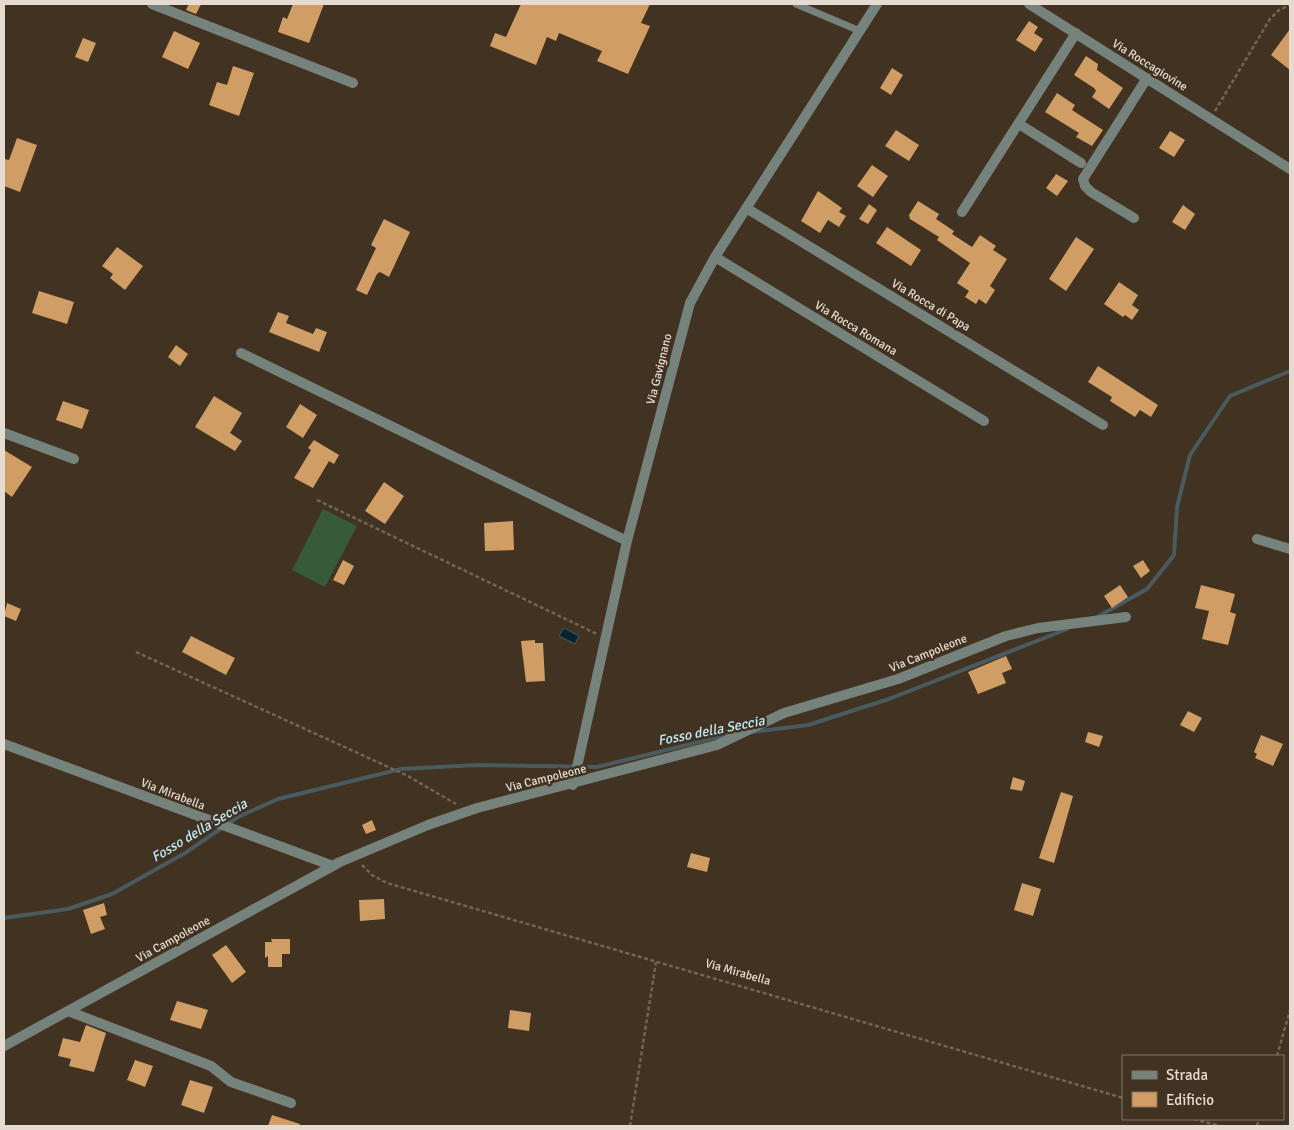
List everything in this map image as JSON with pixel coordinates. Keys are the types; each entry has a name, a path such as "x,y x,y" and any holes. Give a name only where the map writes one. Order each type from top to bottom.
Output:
{"street":[{"path":"152,4 353,83"},
{"name":"Via Gavignano","path":"573,785 576,760 627,541 683,323 694,294 715,257 877,4"},
{"name":"Via Roccagiovine","path":"1029,4 1290,169"},
{"path":"962,212 1076,33"},
{"path":"1134,218 1091,192 1085,186 1083,179 1147,78"},
{"path":"1018,124 1081,163"},
{"name":"Via Rocca di Papa","path":"746,208 1103,425"},
{"name":"Via Rocca Romana","path":"715,257 984,421"},
{"path":"241,353 627,541"},
{"path":"4,433 74,459"},
{"path":"1257,539 1290,549"},
{"name":"Via Campoleone","path":"4,1046 356,854 468,811 706,749 730,740 796,709 898,679 1006,636 1099,619 1126,617"},
{"name":"Via Mirabella","path":"4,744 333,866"},
{"path":"68,1011 211,1066 231,1082 292,1103"}],"lane":[{"path":"796,4 860,31"}],"path":[{"path":"1210,118 1270,19 1279,10 1290,5"},
{"path":"317,500 605,638"},
{"path":"136,652 406,775 468,811"},
{"name":"Via Mirabella","path":"356,854 367,871 388,883 1122,1098"},
{"path":"630,1126 656,962"},
{"path":"1277,1055 1290,1010"},
{"path":"1198,1120 1220,1126"}],"green space":[{"path":"323,509 357,526 325,587 292,570"}],"water":[{"path":"564,628 579,636 575,644 559,636"}],"building":[{"path":"189,4 201,4 196,14 186,10"},
{"path":"293,4 324,4 309,43 278,32 283,17 287,19"},
{"path":"521,4 650,4 641,23 650,26 628,74 597,61 602,51 559,33 556,41 547,37 536,65 490,46 495,33 506,37"},
{"path":"1029,21 1038,27 1034,33 1043,39 1035,52 1016,40"},
{"path":"1290,29 1290,70 1271,55"},
{"path":"174,31 200,43 188,69 162,57"},
{"path":"83,38 96,43 88,62 75,57"},
{"path":"1086,56 1098,64 1097,70 1123,88 1109,109 1092,97 1096,91 1094,88 1074,75"},
{"path":"233,66 254,73 239,116 209,105 217,82 227,85"},
{"path":"892,68 903,75 891,95 880,88"},
{"path":"1057,93 1075,105 1072,110 1103,130 1092,146 1076,137 1079,133 1045,112"},
{"path":"896,130 919,145 909,161 885,146"},
{"path":"1170,131 1185,140 1174,157 1159,148"},
{"path":"17,138 37,145 20,192 4,186 4,159 9,160"},
{"path":"872,165 888,176 873,197 857,186"},
{"path":"1056,174 1068,181 1057,196 1046,188"},
{"path":"818,191 842,208 839,212 846,216 839,227 828,220 820,233 801,221"},
{"path":"918,201 939,214 936,219 954,231 952,234 972,247 980,235 996,246 993,250 1007,259 990,286 995,290 986,304 979,299 976,304 965,297 969,291 957,283 970,263 937,240 939,237 910,219 909,215"},
{"path":"869,204 877,210 868,224 859,219"},
{"path":"1183,205 1195,214 1185,230 1172,222"},
{"path":"384,219 410,232 389,277 380,272 377,274 367,295 356,290 376,248 371,245"},
{"path":"887,227 921,250 911,266 876,243"},
{"path":"1076,237 1094,249 1066,291 1049,279"},
{"path":"117,247 143,266 125,290 110,278 113,274 102,266"},
{"path":"1119,282 1138,295 1132,305 1139,310 1132,320 1125,315 1123,317 1104,304"},
{"path":"39,291 74,302 67,324 32,313"},
{"path":"278,312 289,316 286,323 313,334 316,328 327,332 319,352 269,332"},
{"path":"176,345 188,354 180,366 168,357"},
{"path":"1098,366 1158,405 1151,417 1140,410 1135,417 1110,401 1112,397 1088,382"},
{"path":"214,396 242,413 230,433 242,441 235,451 195,427"},
{"path":"63,401 89,410 82,429 56,420"},
{"path":"300,404 317,415 303,438 286,427"},
{"path":"314,440 339,455 334,464 329,461 313,488 294,478 311,450 308,448"},
{"path":"4,450 32,467 12,497 4,491"},
{"path":"384,482 404,496 385,524 365,511"},
{"path":"513,521 514,550 485,551 484,523"},
{"path":"343,560 354,566 344,585 333,580"},
{"path":"1143,560 1150,571 1141,578 1133,566"},
{"path":"1120,585 1128,597 1112,608 1104,596"},
{"path":"1201,585 1235,594 1230,612 1236,614 1228,645 1202,639 1209,611 1195,608"},
{"path":"7,603 21,609 16,621 4,616"},
{"path":"191,636 235,658 226,675 182,652"},
{"path":"535,640 535,643 543,643 545,681 526,682 521,641"},
{"path":"1006,656 1012,669 1002,673 1006,683 978,694 968,672"},
{"path":"1188,711 1202,718 1194,732 1180,725"},
{"path":"1088,732 1103,736 1099,747 1085,742"},
{"path":"1261,735 1283,744 1273,766 1255,758 1257,754 1254,752"},
{"path":"1013,777 1025,781 1022,791 1010,789"},
{"path":"1061,792 1073,796 1054,863 1039,858"},
{"path":"372,820 376,830 366,834 362,825"},
{"path":"691,853 710,858 707,872 687,867"},
{"path":"1022,883 1041,889 1033,916 1014,910"},
{"path":"384,899 385,919 360,921 359,900"},
{"path":"104,903 107,915 100,917 105,929 91,934 83,910"},
{"path":"271,939 290,939 290,954 282,954 282,967 268,967 268,956 265,958 265,942 272,942"},
{"path":"226,945 246,972 232,983 212,955"},
{"path":"177,1001 208,1010 201,1029 170,1020"},
{"path":"510,1010 531,1013 529,1031 508,1028"},
{"path":"86,1025 106,1033 94,1072 69,1066 71,1059 58,1056 63,1038 80,1042"},
{"path":"135,1060 153,1066 145,1087 127,1080"},
{"path":"190,1080 213,1087 204,1113 181,1105"},
{"path":"272,1115 300,1124 299,1126 268,1126"}],"waterway":[{"name":"Fosso della Seccia","path":"1097,617 1147,589 1174,555 1177,507 1190,455 1230,396 1290,371"},
{"name":"Fosso della Seccia","path":"752,732 808,725 889,699 1067,629"},
{"name":"Fosso della Seccia","path":"4,918 68,909 112,894 185,853 238,817 278,799 401,769 477,765 597,767 728,735"}]}
